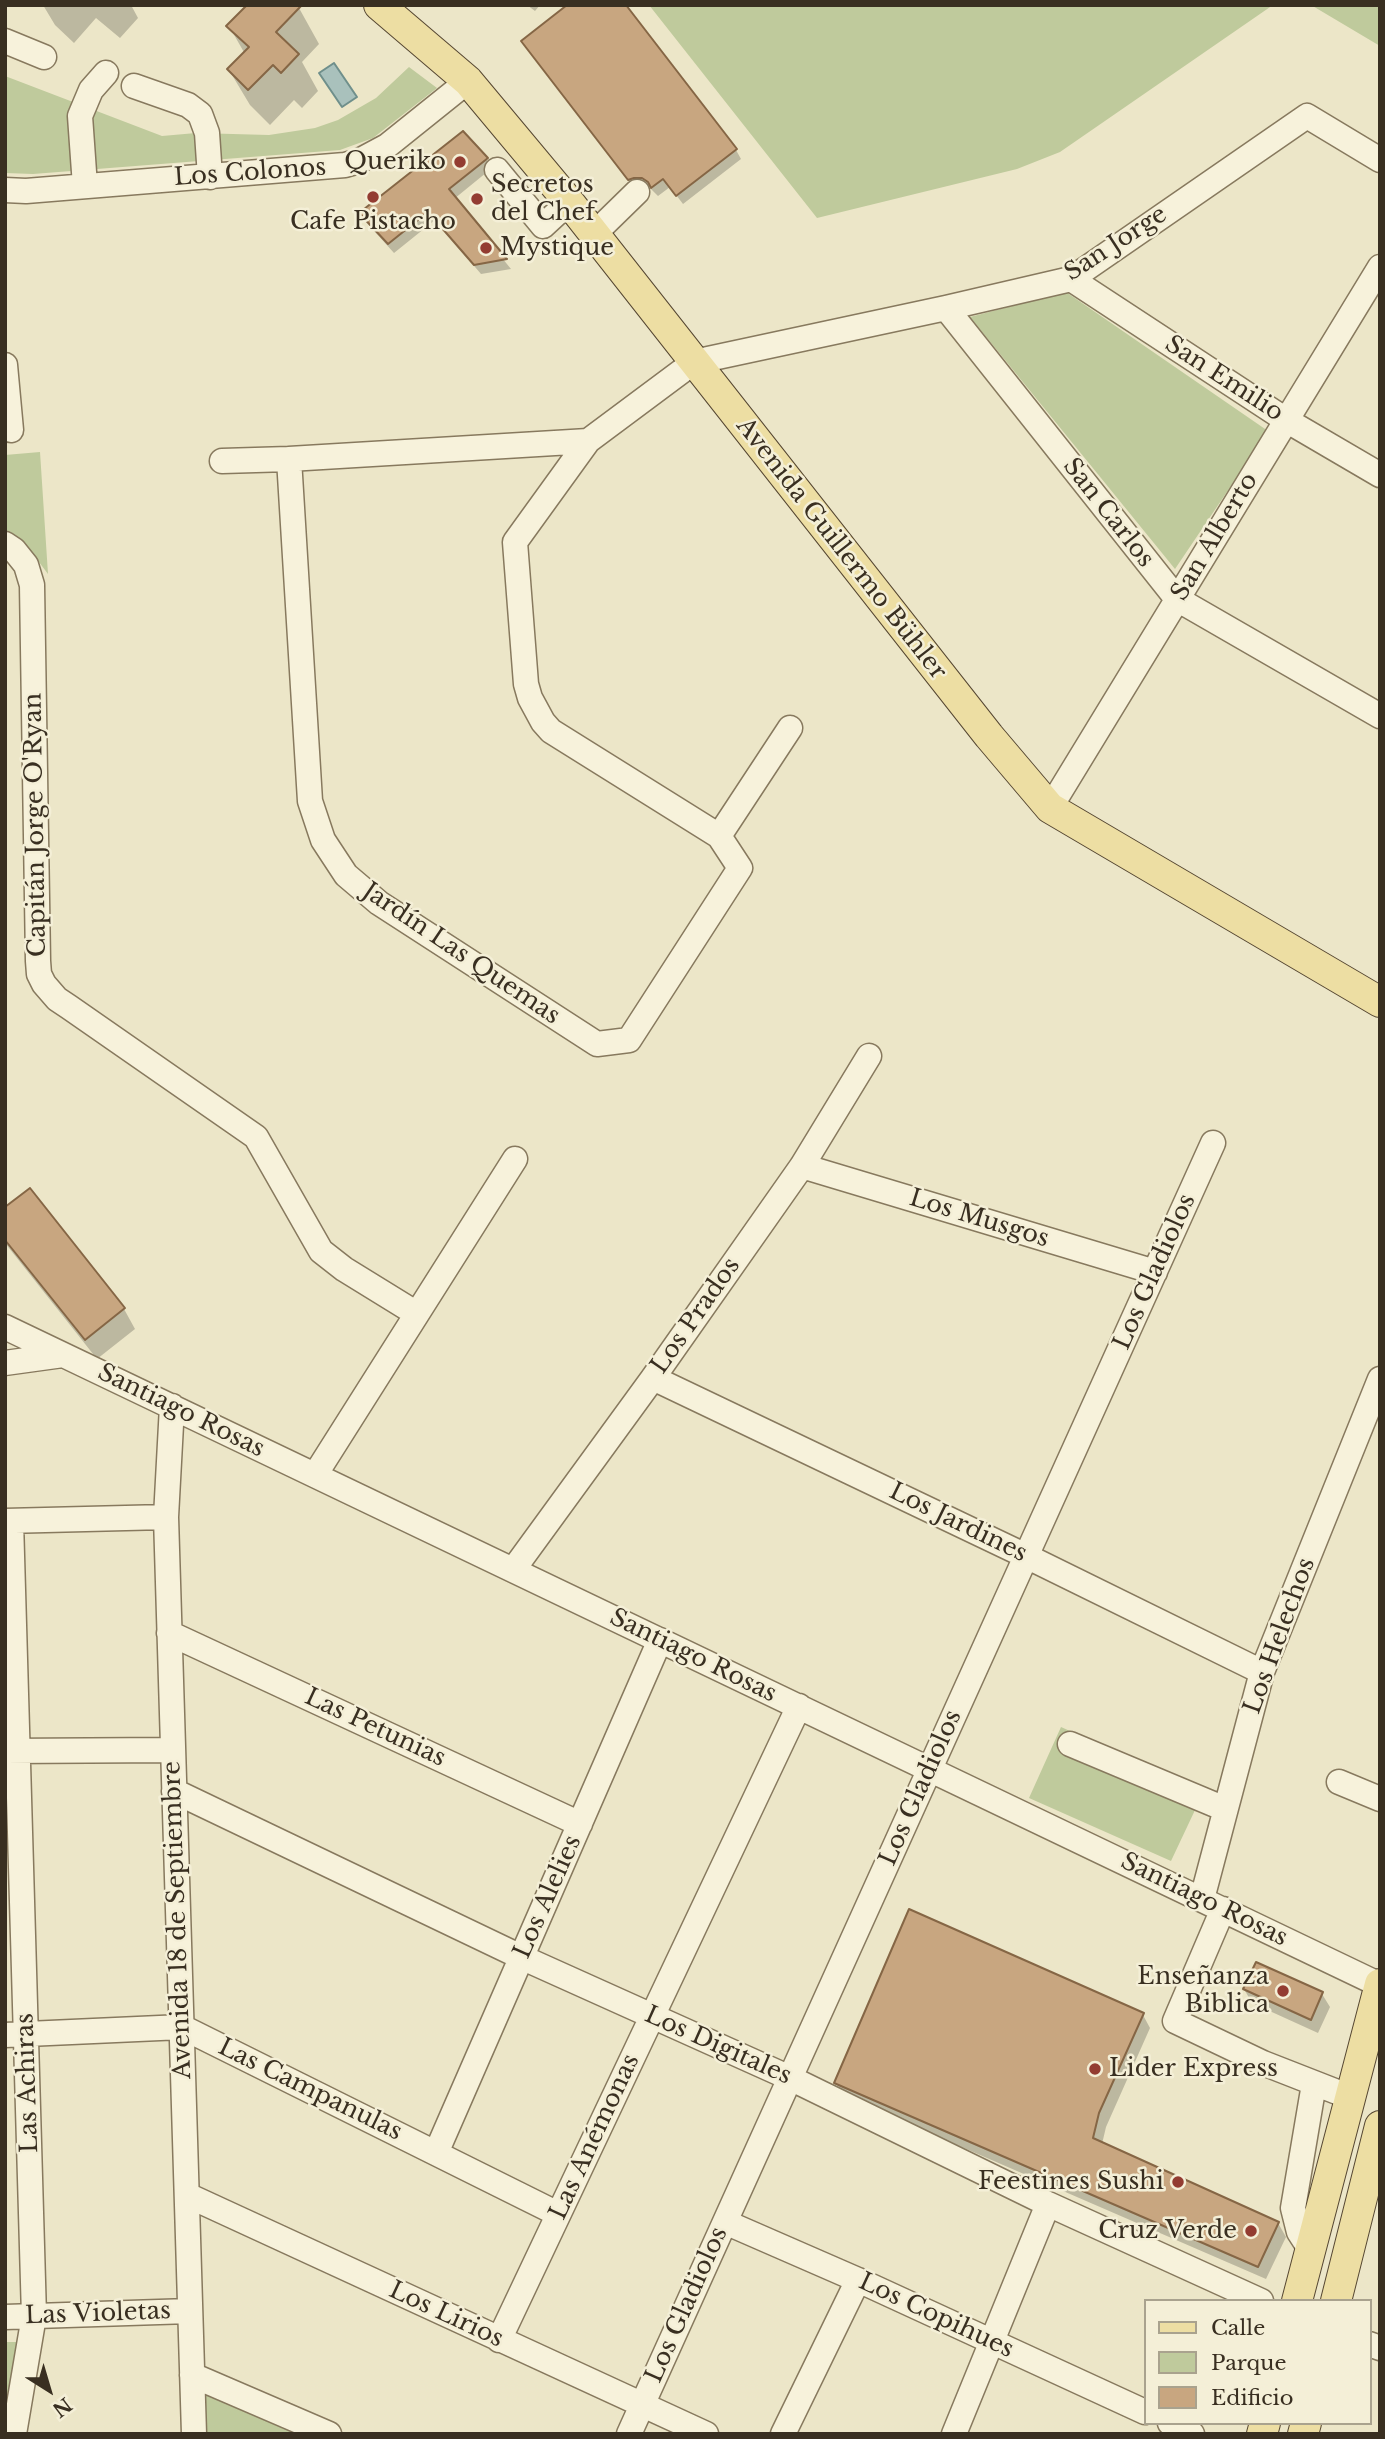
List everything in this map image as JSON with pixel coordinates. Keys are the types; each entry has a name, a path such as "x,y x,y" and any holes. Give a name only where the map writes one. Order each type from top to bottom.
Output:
{"main road":[{"name":"Avenida Guillermo Bühler","path":"379,5 468,82 569,202 989,736 1050,808 1380,1002"},
{"path":"1298,2299 1380,1984"},
{"path":"1336,2299 1379,2129 1371,2114 1350,2097"}],"street":[{"path":"5,41 44,57"},
{"path":"85,186 80,116 91,90 106,73"},
{"name":"Los Colonos","path":"5,190 330,168 359,161 387,146 468,82"},
{"path":"134,86 188,105 200,114 207,133 210,177"},
{"name":"San Jorge","path":"694,362 946,309 1071,279 1307,116 1380,160"},
{"path":"497,170 543,226 569,202"},
{"path":"594,234 637,192"},
{"name":"San Alberto","path":"1050,808 1380,267"},
{"name":"San Emilio","path":"1071,279 1286,420 1380,475"},
{"name":"San Carlos","path":"946,309 1177,599 1380,716"},
{"name":"Jardín Las Quemas","path":"289,459 310,802 323,840 346,875 362,890 597,1044 629,1040 740,869 719,836 551,731 543,722 526,684 515,542 588,441 694,362"},
{"path":"5,365 11,430"},
{"path":"222,461 588,441"},
{"name":"Capitán Jorge O'Ryan","path":"5,544 14,550 26,565 32,585 38,961 39,974 44,984 57,999 256,1137 321,1251 344,1269 417,1314"},
{"path":"719,836 790,728"},
{"name":"Los Prados","path":"513,1570 653,1378 802,1166 869,1056"},
{"name":"Los Gladiolos","path":"629,2434 1213,1143"},
{"path":"315,1475 515,1159"},
{"name":"Los Musgos","path":"802,1166 1155,1272"},
{"name":"Santiago Rosas","path":"5,1327 1380,1984"},
{"path":"5,1363 64,1355"},
{"name":"Los Jardines","path":"653,1378 1027,1556 1262,1672"},
{"name":"Los Helechos","path":"1314,2084 1175,2021 1212,1904 1225,1809 1262,1672 1380,1380"},
{"name":"Avenida 18 de Septiembre","path":"172,1406 166,1517 194,2434"},
{"path":"8,1521 166,1517"},
{"name":"Las Achiras","path":"8,1521 16,2034 34,2316 14,2434"},
{"name":"Las Petunias","path":"169,1633 580,1824"},
{"name":"Los Alelies","path":"436,2153 660,1640"},
{"name":"Las Anémonas","path":"499,2340 799,1706"},
{"path":"1070,1744 1225,1809"},
{"path":"12,1751 173,1749"},
{"path":"1339,1782 1380,1799"},
{"name":"Los Digitales","path":"174,1791 522,1957 790,2078 1048,2204 1257,2299"},
{"name":"Las Campanulas","path":"16,2034 181,2027 558,2214"},
{"path":"1310,2249 1299,2232 1293,2208 1314,2084 1350,2097"},
{"name":"Los Lirios","path":"187,2195 706,2434"},
{"path":"954,2434 1048,2204"},
{"name":"Los Copihues","path":"725,2222 1144,2412"},
{"path":"783,2434 858,2280"},
{"name":"Las Violetas","path":"5,2317 190,2311"},
{"path":"192,2375 329,2434"},
{"path":"1174,2425 1192,2434"}],"green space":[{"path":"649,5 1273,5 1060,152 1017,169 817,218"},
{"path":"1311,5 1380,5 1380,46"},
{"path":"409,67 437,88 373,138 340,150 33,174 5,173 5,76 162,136 196,133 269,135 315,128 338,120 376,98"},
{"path":"1066,292 1268,431 1175,569 970,317"},
{"path":"40,452 48,574 27,546 5,532 5,455"},
{"path":"1061,1727 1204,1791 1171,1861 1029,1798"},
{"path":"5,2342 17,2342 5,2423"},
{"path":"205,2391 308,2434 206,2434"}],"water":[{"path":"334,63 357,97 342,107 319,73"}],"building":[{"path":"247,5 302,5 276,32 299,54 281,73 273,65 248,90 227,69 249,47 226,26"},
{"path":"567,5 626,5 737,149 676,196 663,179 651,188 642,178 628,180 521,41"},
{"path":"463,131 488,158 449,189 507,259 474,265 428,212 388,244 359,213"},
{"path":"30,1188 125,1308 85,1340 5,1240 5,1207"},
{"path":"909,1909 1144,2013 1099,2113 1093,2138 1279,2222 1258,2267 834,2083"},
{"name":"Enseñanza Biblica","path":"1256,1962 1323,1992 1311,2020 1243,1989"}],"place":[{"name":"Queriko","path":"460,162"},
{"name":"Cafe Pistacho","path":"373,197"},
{"name":"Secretos del Chef","path":"477,199"},
{"name":"Mystique","path":"486,248"},
{"name":"Enseñanza Biblica","path":"1283,1991"},
{"name":"Lider Express","path":"1095,2069"},
{"name":"Feestines Sushi","path":"1178,2182"},
{"name":"Cruz Verde","path":"1251,2231"}]}
